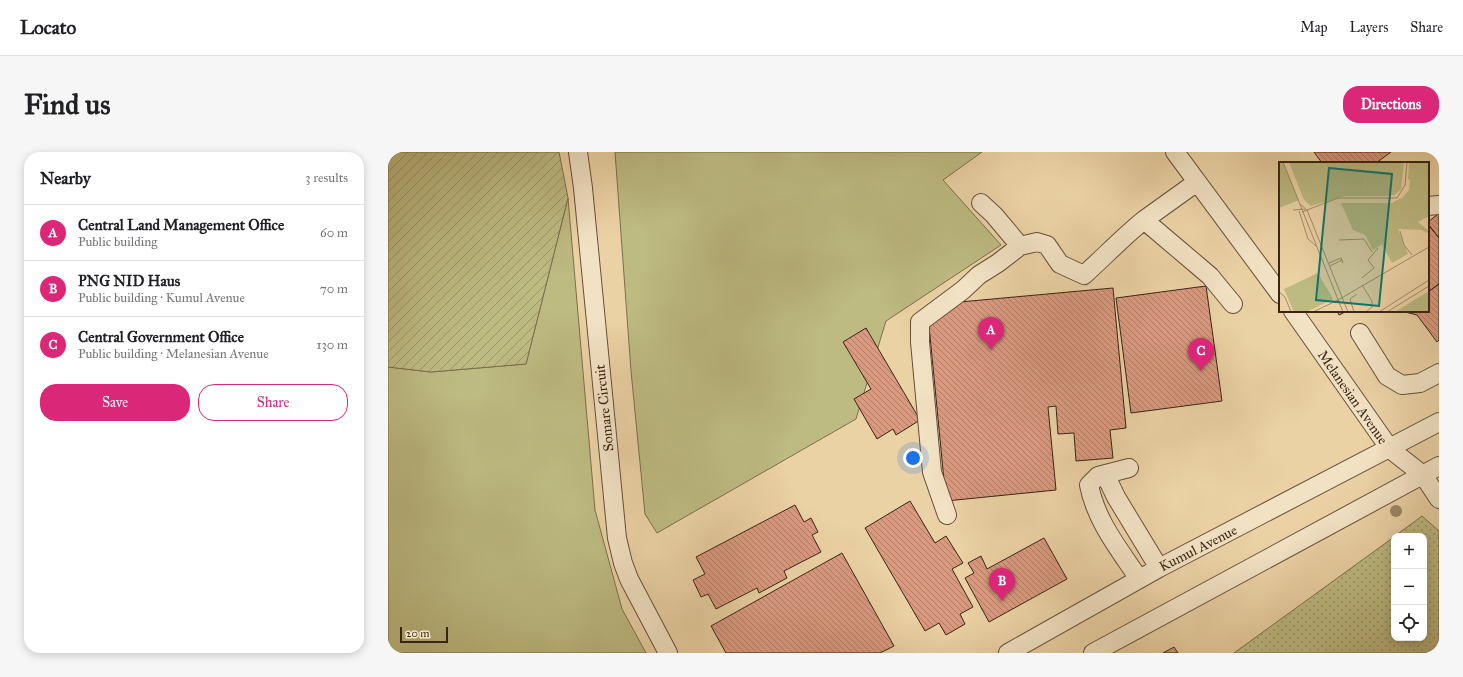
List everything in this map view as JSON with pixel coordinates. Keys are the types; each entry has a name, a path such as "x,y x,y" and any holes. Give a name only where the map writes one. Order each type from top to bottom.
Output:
{"street":[{"name":"Somare Circuit","path":"578,152 584,196 617,538 622,563 629,580 668,653"},
{"path":"1175,152 1279,293"},
{"path":"947,515 932,472 920,342 920,322 964,290 979,275 1020,246 1037,242 1047,245 1060,264 1084,275 1115,248 1129,232 1196,182"},
{"path":"981,203 1020,246"},
{"path":"1429,206 1439,205"},
{"path":"1144,220 1210,276 1233,304"},
{"name":"Melanesian Avenue","path":"1294,312 1390,449 1423,475 1439,499"},
{"path":"1360,333 1387,376 1402,385 1420,383 1439,373"},
{"name":"Kumul Avenue","path":"1008,653 1159,568 1390,449 1439,422"},
{"path":"1093,653 1439,466"},
{"path":"1129,468 1098,476 1089,486 1092,500 1099,517 1139,579"},
{"path":"1105,474 1116,497 1159,568"}],"shaded area":[{"path":"388,152 559,152 568,198 526,364 431,372 388,367"},
{"path":"615,152 982,152 943,180 1001,245 886,321 856,419 657,533 645,514 631,371"},
{"path":"568,198 595,510 622,609 646,653 388,653 388,367 431,372 526,364"},
{"path":"1422,516 1439,531 1439,653 1234,653 1391,539 1391,641 1427,641 1427,533 1399,533"}],"building":[{"path":"1314,152 1391,152 1377,162 1321,162"},
{"path":"1438,214 1439,215 1439,238 1429,225 1429,221"},
{"path":"1429,225 1439,238 1439,284 1429,291"},
{"path":"1439,284 1439,340 1437,342 1417,315 1405,312 1429,312 1429,291"},
{"path":"1206,286 1222,401 1131,413 1116,298"},
{"path":"1113,288 1126,428 1110,430 1113,458 1076,461 1074,433 1058,434 1056,406 1048,407 1056,490 946,501 927,305"},
{"path":"1338,312 1345,312 1339,315"},
{"path":"866,328 920,420 896,435 893,429 877,439 854,399 871,389 843,342"},
{"path":"910,501 935,543 946,536 963,563 952,569 973,607 960,614 965,624 946,635 939,623 925,631 865,528"},
{"path":"795,505 804,522 811,518 818,532 812,535 821,552 784,571 787,578 759,593 757,588 716,609 708,594 701,597 693,580 705,574 696,557"},
{"path":"1044,538 1067,579 989,622 965,578 974,573 968,563 981,556 987,569"},
{"path":"842,553 894,646 880,653 726,653 711,626"},
{"path":"1174,647 1178,653 1163,653"}],"place":[{"name":"Central Land Management Office","path":"991,350"},
{"name":"Central Government Office","path":"1201,371"},
{"name":"PNG NID Haus","path":"1002,601"}]}
